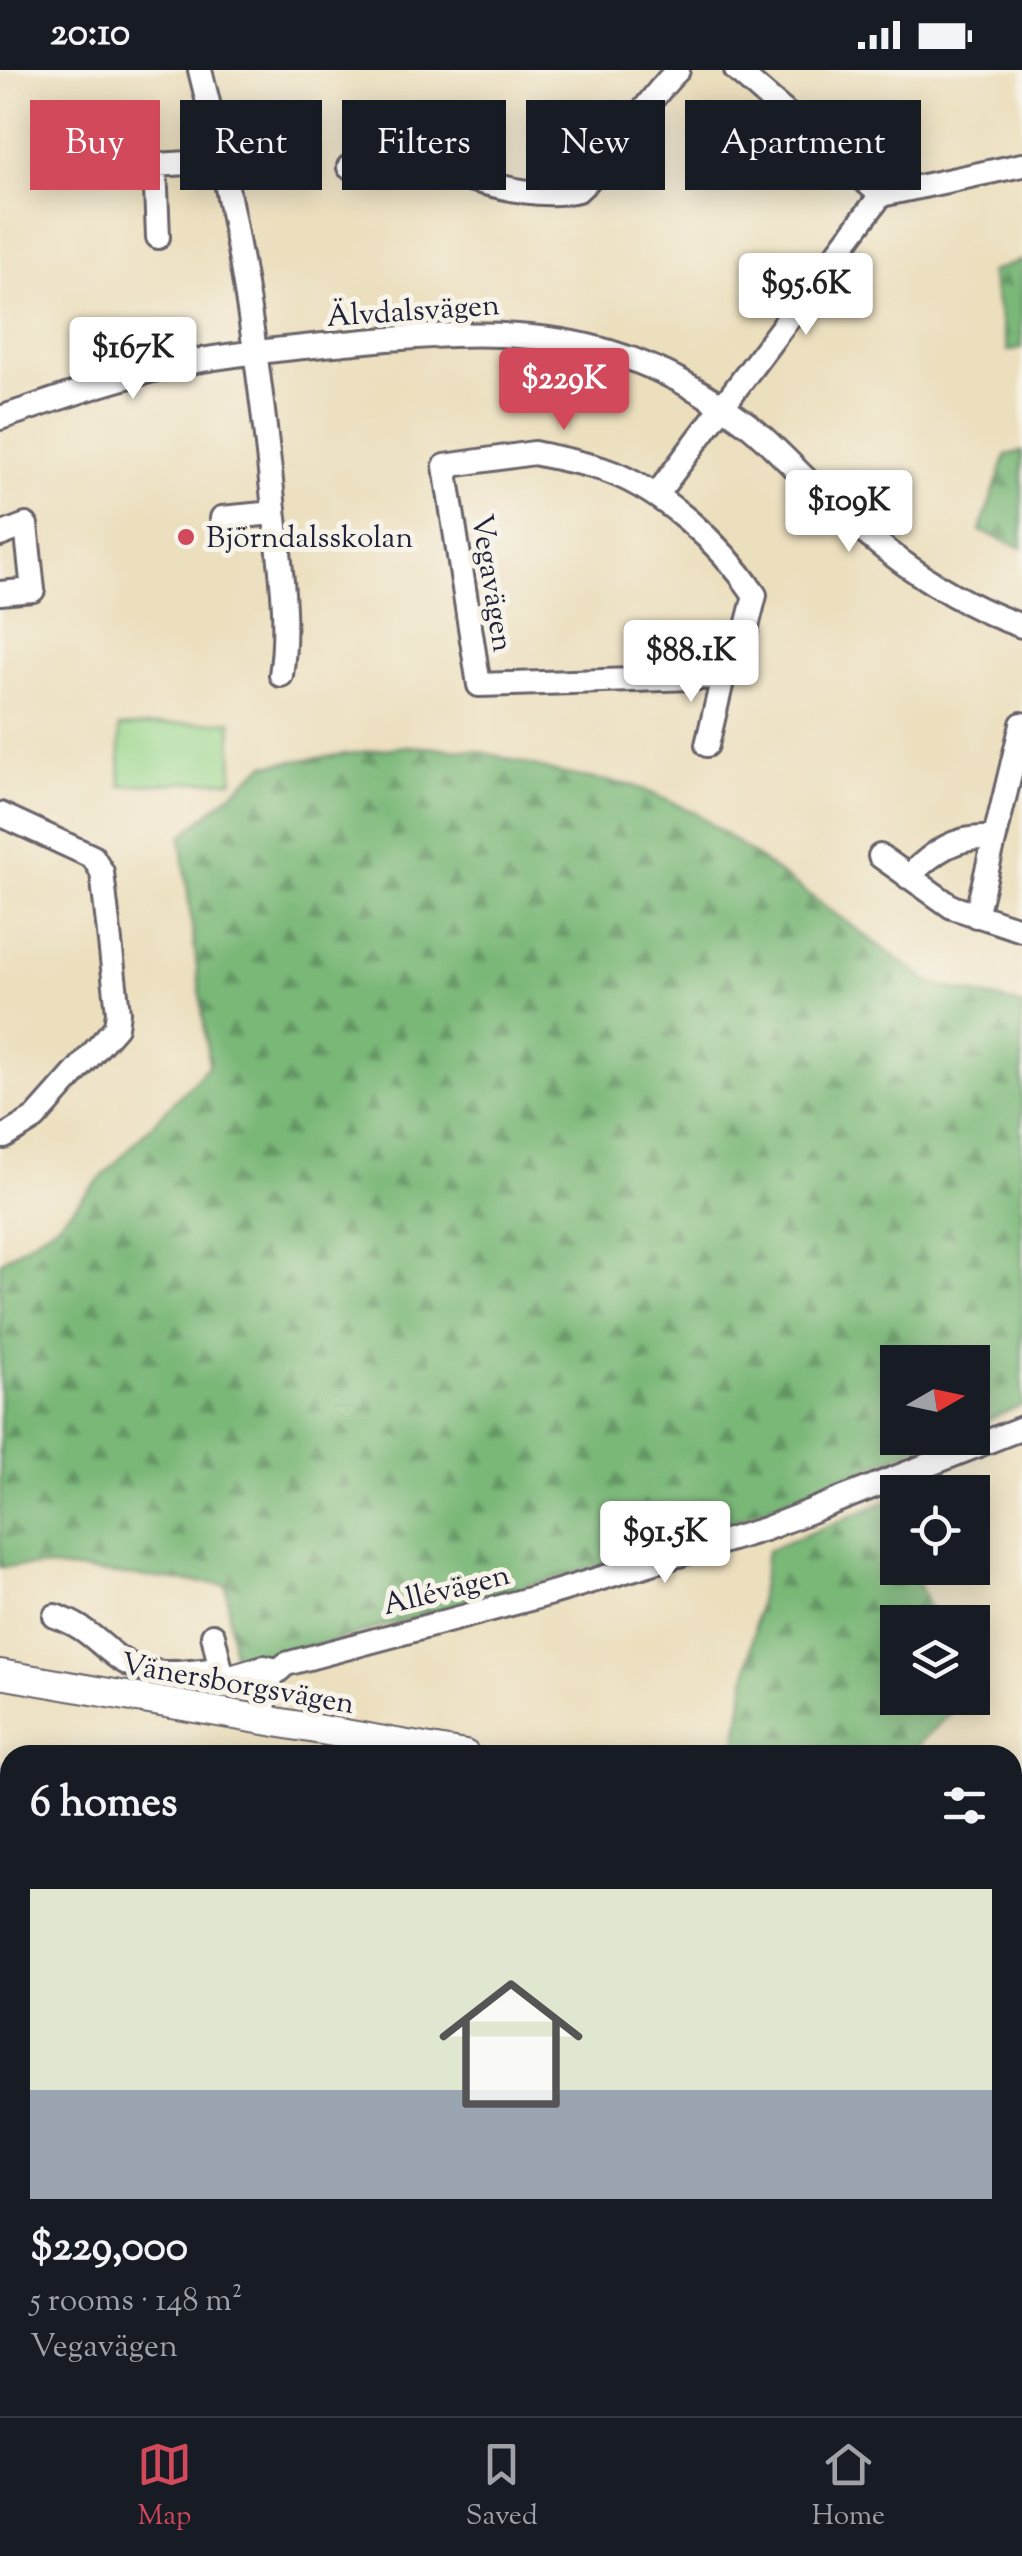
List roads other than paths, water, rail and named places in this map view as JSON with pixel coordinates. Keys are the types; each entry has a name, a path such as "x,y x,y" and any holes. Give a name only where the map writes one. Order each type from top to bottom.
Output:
{"main road":[{"name":"Vänersborgsvägen","path":"0,1674 405,1745"}],"street":[{"path":"200,70 208,100"},
{"path":"506,185 545,192 578,190 634,126 648,99 678,70"},
{"path":"736,70 881,194"},
{"path":"158,237 155,164 180,163"},
{"path":"657,494 881,194 1022,164"},
{"path":"229,190 257,351 286,647 281,675"},
{"name":"Älvdalsvägen","path":"0,418 128,376 257,351 448,333 553,337 634,358 722,406 754,429 880,548 922,579 983,612 1022,626"},
{"name":"Vegavägen","path":"707,745 724,676 738,662 754,595 738,570 657,494 603,469 534,452 445,466 479,685 724,676"},
{"path":"222,518 274,513"},
{"path":"0,534 26,525 33,590 0,593"},
{"path":"976,916 1018,755 1022,724"},
{"path":"0,814 94,857 102,872 118,1012 116,1028 35,1118 4,1138"},
{"path":"908,877 927,858 955,842 979,836 994,839"},
{"path":"880,856 952,907 1022,930"},
{"name":"Allévägen","path":"220,1669 223,1679 264,1668 276,1670 765,1528 1022,1428"},
{"path":"55,1616 77,1623 124,1662 164,1674 220,1669 214,1635"},
{"path":"260,1721 276,1670"}],"place":[{"name":"Björndalsskolan","path":"186,537"}]}
